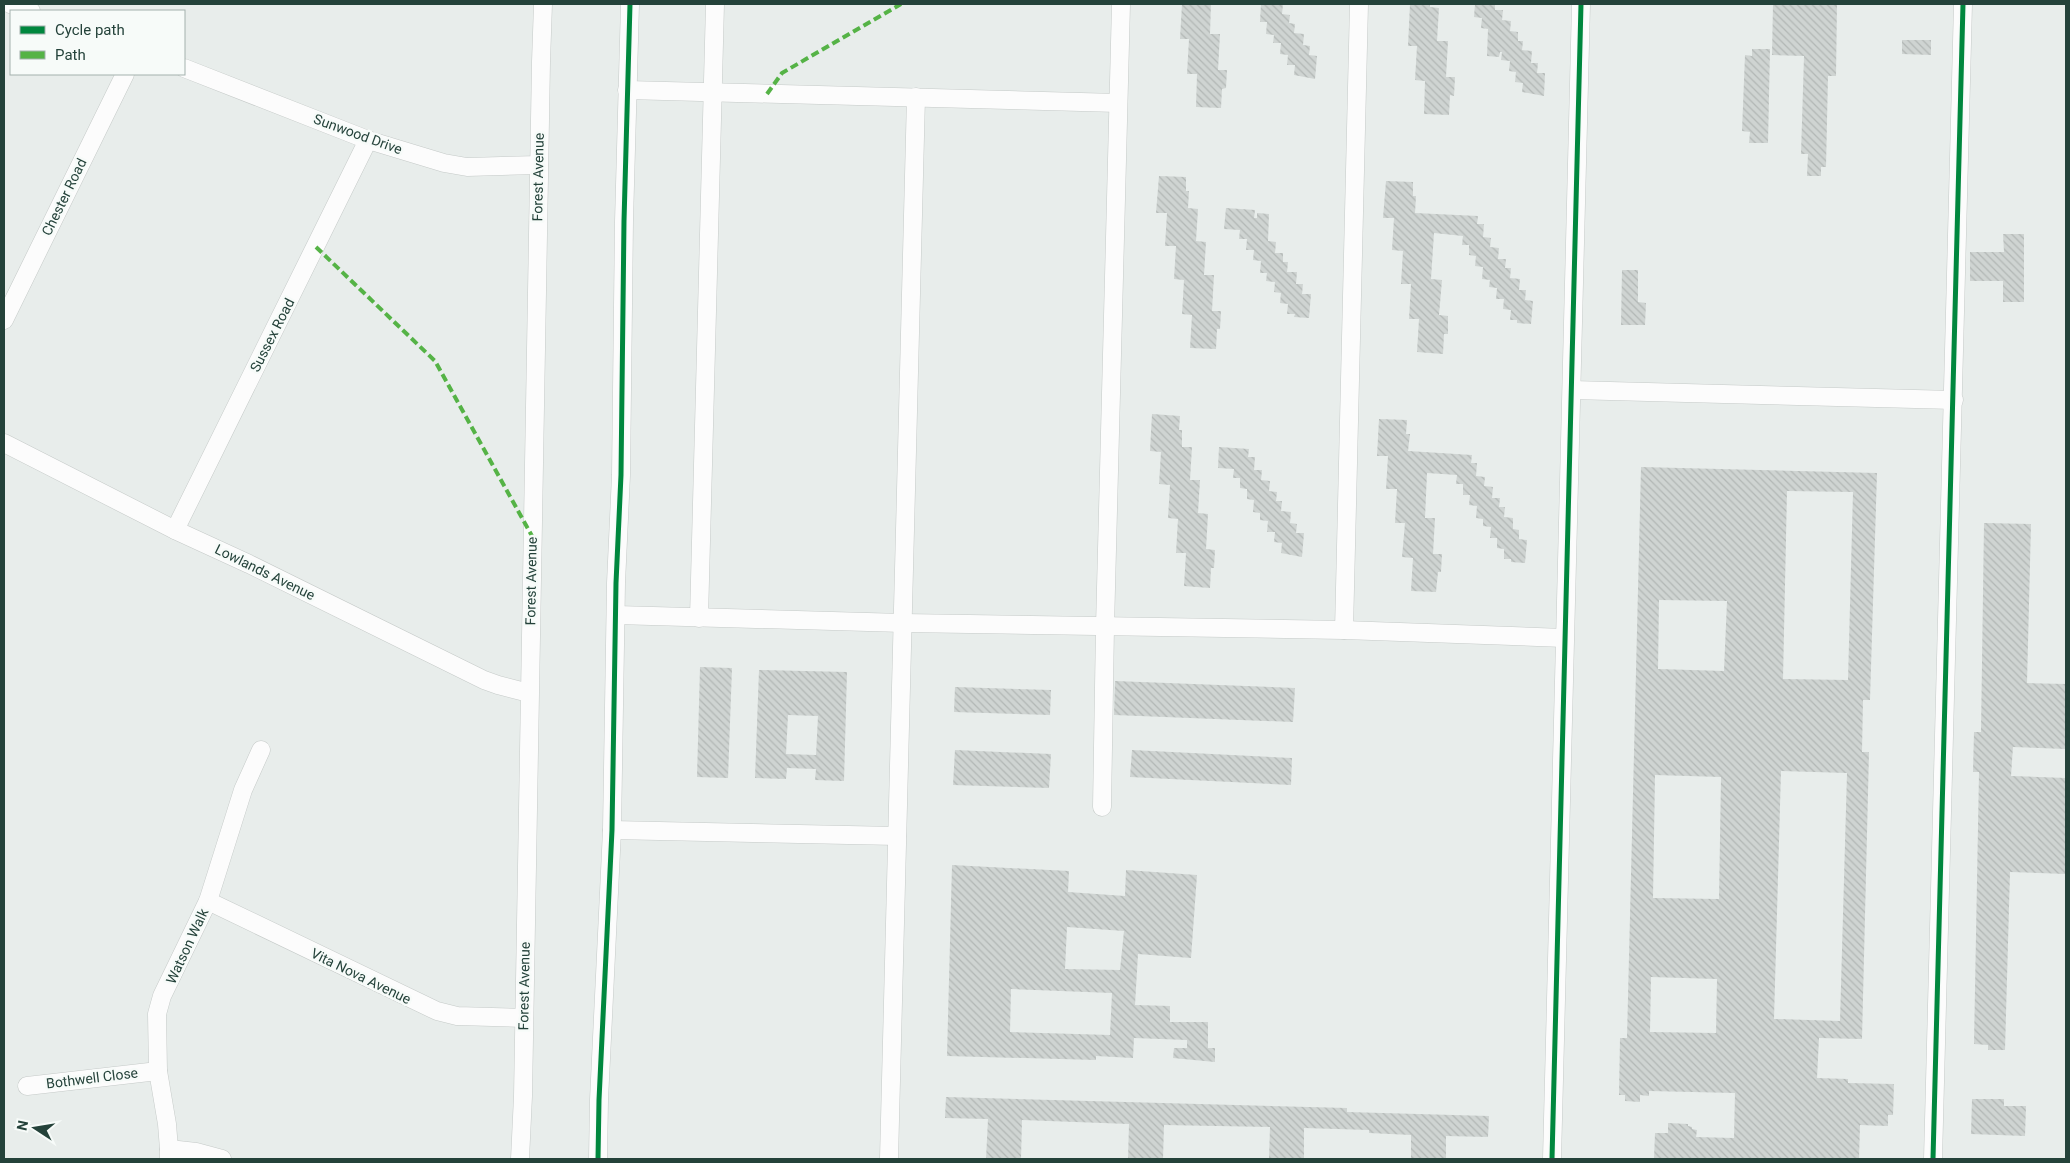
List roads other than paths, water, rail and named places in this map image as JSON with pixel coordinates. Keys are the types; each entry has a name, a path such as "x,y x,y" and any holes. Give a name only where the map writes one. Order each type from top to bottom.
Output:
{"street":[{"path":"10,4 28,10"},
{"name":"Forest Avenue","path":"520,1159 538,165 543,4"},
{"path":"598,1159 599,1100 612,830 630,4"},
{"path":"699,618 711,93 715,4"},
{"path":"1102,807 1121,4"},
{"path":"1344,630 1359,4"},
{"path":"1552,1159 1581,4"},
{"path":"1933,1159 1938,908 1954,400 1962,4"},
{"name":"Sunwood Drive","path":"185,68 368,140 444,163 467,166 538,165"},
{"name":"Chester Road","path":"4,320 125,75"},
{"path":"627,90 1118,102"},
{"path":"889,1159 916,96"},
{"name":"Sussex Road","path":"175,530 368,140"},
{"path":"1572,390 1954,400"},
{"name":"Lowlands Avenue","path":"4,443 175,530 258,568 484,680 529,692"},
{"path":"616,615 902,623 1344,630 1564,638"},
{"name":"Watson Walk","path":"169,1154 167,1124 158,1070 157,1014 162,996 208,902 243,790 261,750"},
{"path":"612,830 897,836"},
{"name":"Vita Nova Avenue","path":"208,902 437,1012 457,1016 524,1018"},
{"name":"Bothwell Close","path":"27,1086 158,1070"},
{"path":"169,1154 196,1152 222,1159"}]}
